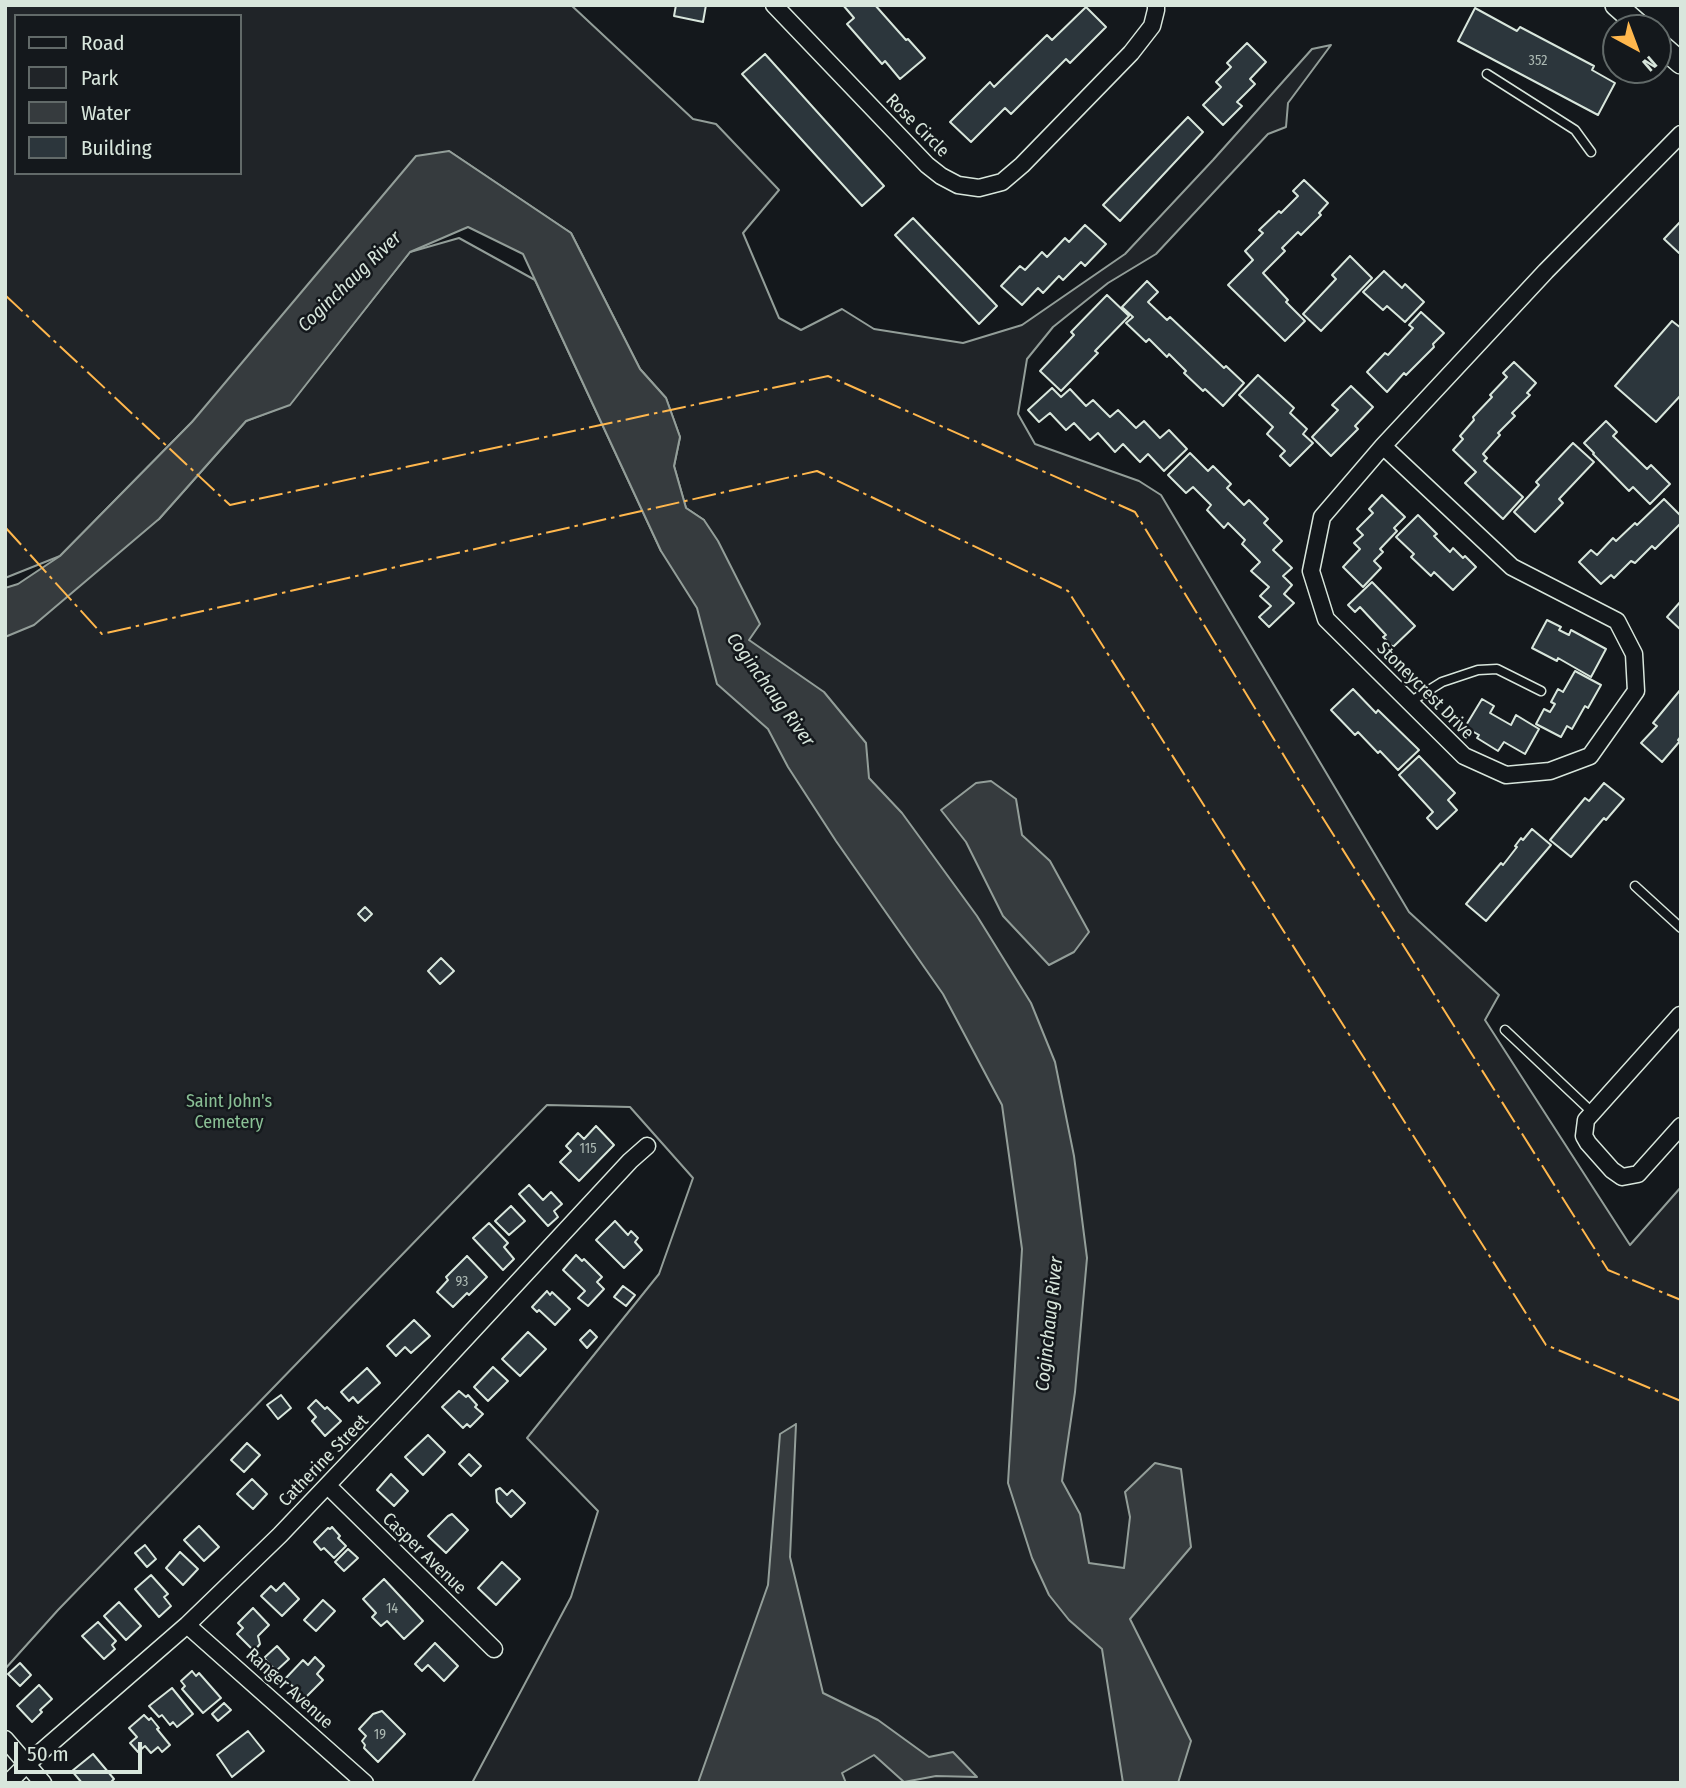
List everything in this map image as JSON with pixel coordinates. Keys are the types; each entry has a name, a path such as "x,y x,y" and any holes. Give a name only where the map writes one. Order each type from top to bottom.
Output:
{"street":[{"name":"Rose Circle","path":"774,5 927,165 958,184 979,188 1002,182 1013,174 1064,122 1144,38 1152,26 1156,5"},
{"name":"Stoneycrest Drive","path":"1382,446 1512,567 1617,621 1634,654 1636,691 1590,756 1550,771 1506,775 1464,756 1326,619 1311,571 1322,517 1382,446 1546,271 1681,134"},
{"path":"1681,1015 1586,1120 1584,1136 1612,1170 1622,1177 1638,1174 1645,1168 1681,1126"},
{"name":"Catherine Street","path":"8,1783 187,1625 328,1486 630,1161 647,1146"},
{"name":"Casper Avenue","path":"328,1486 494,1649"},
{"name":"Ranger Avenue","path":"187,1625 365,1783"},
{"path":"5,1739 43,1783"}],"lane":[{"path":"1487,74 1575,130 1591,152"},
{"path":"1410,702 1442,682 1478,670 1497,669 1541,691"},
{"path":"1635,886 1681,928"},
{"path":"1505,1030 1592,1113"}],"green space":[{"name":"Saint John's Cemetery","path":"5,5 571,5 693,119 716,124 779,190 743,233 779,318 801,330 842,309 874,329 963,343 1022,325 1125,254 1312,49 1331,45 1288,103 1286,127 1268,134 1156,254 1108,283 1053,327 1027,359 1018,414 1035,444 1139,481 1161,495 1409,912 1499,995 1485,1020 1630,1245 1681,1187 1681,1783 472,1783 571,1597 598,1511 527,1438 659,1274 693,1178 630,1107 547,1105 58,1610 5,1669 5,593 159,519 246,421 290,404 410,252 459,238 535,280 661,551 704,520 686,508 674,466 680,437 666,398 640,369 571,233 449,151 192,422 60,556 5,578"}],"water":[{"name":"Coginchaug River","path":"449,151 571,233 640,369 666,398 680,437 674,466 686,508 704,520 718,541 760,624 749,640 824,692 866,743 869,778 902,813 977,916 1031,1003 1055,1062 1074,1156 1087,1258 1075,1392 1062,1481 1080,1514 1089,1563 1124,1568 1130,1517 1125,1492 1155,1463 1181,1469 1191,1547 1130,1619 1191,1741 1178,1783 1123,1783 1102,1649 1069,1620 1049,1595 1032,1558 1008,1483 1022,1249 1002,1105 943,994 836,841 788,767 768,729 717,684 697,608 661,551 523,254 468,227 410,252 290,405 246,421 159,519 34,625 5,637 5,588 18,584 60,556 192,422 416,156"},
{"path":"991,781 1016,799 1022,835 1050,861 1089,932 1074,952 1049,965 1003,916 966,842 941,810 976,783"},
{"path":"796,1424 790,1557 823,1693 878,1720 929,1757 953,1752 977,1777 936,1776 904,1782 874,1755 842,1773 846,1783 698,1783 768,1585 780,1434"}],"building":[{"path":"676,5 706,5 703,22 674,16"},
{"path":"843,5 875,5 925,58 900,79 885,61 882,64 847,24 854,18"},
{"path":"1086,7 1106,27 1070,63 1066,59 1011,114 1005,108 971,142 950,122 990,82 994,87 1047,35 1052,40"},
{"path":"1475,8 1517,31 1520,27 1594,66 1592,70 1602,76 1602,84 1614,84 1598,115 1458,41"},
{"path":"1247,43 1266,62 1250,79 1255,84 1237,102 1242,106 1223,125 1203,105 1221,87 1216,82 1231,67 1227,63"},
{"path":"765,54 884,186 862,206 742,74"},
{"path":"1188,117 1203,132 1120,221 1103,205"},
{"path":"1304,180 1328,203 1319,213 1321,215 1301,235 1298,232 1282,248 1285,251 1263,273 1305,321 1285,341 1228,285 1253,260 1245,251 1263,233 1259,230 1298,196 1293,191"},
{"path":"913,218 997,306 979,324 895,235"},
{"path":"1681,221 1681,251 1679,253 1664,239"},
{"path":"1085,225 1106,244 1085,266 1081,262 1063,280 1059,276 1043,293 1038,288 1022,305 1001,286 1020,266 1025,270 1042,252 1047,257 1065,238 1069,242"},
{"path":"1350,256 1372,278 1321,331 1303,314 1336,279 1332,275"},
{"path":"1384,271 1402,288 1405,284 1424,302 1405,322 1387,306 1383,310 1363,292"},
{"path":"1147,281 1158,292 1148,302 1167,320 1170,317 1224,368 1226,366 1244,383 1223,406 1184,373 1186,371 1169,354 1167,357 1149,339 1146,342 1126,323 1133,317 1122,307"},
{"path":"1107,295 1129,316 1061,391 1040,371 1074,335 1071,332"},
{"path":"1421,312 1444,333 1433,344 1434,347 1387,392 1367,372 1385,353 1388,355 1413,328 1409,325"},
{"path":"1672,321 1681,328 1681,395 1656,422 1615,386"},
{"path":"1514,362 1536,383 1527,393 1530,395 1512,413 1515,416 1483,454 1487,458 1484,461 1523,497 1503,519 1465,483 1476,472 1453,450 1463,439 1460,436 1474,420 1473,417 1507,377 1503,373"},
{"path":"1258,375 1294,408 1290,413 1307,429 1303,434 1313,443 1290,466 1280,456 1285,451 1267,434 1273,427 1239,395"},
{"path":"1351,386 1373,407 1355,426 1358,429 1331,456 1312,437 1338,410 1332,405"},
{"path":"1052,388 1061,397 1070,389 1086,406 1093,400 1110,417 1118,410 1136,428 1144,421 1160,438 1169,430 1187,449 1164,471 1148,454 1140,462 1123,444 1115,452 1098,433 1090,440 1074,423 1066,430 1050,413 1039,422 1028,410"},
{"path":"1606,421 1617,432 1613,436 1647,469 1651,465 1670,484 1650,504 1633,487 1629,491 1584,443"},
{"path":"1573,443 1594,462 1559,499 1563,503 1535,532 1514,512 1539,485 1536,482"},
{"path":"1190,453 1208,471 1213,466 1231,484 1227,488 1244,505 1249,500 1268,519 1264,523 1282,541 1273,550 1292,568 1283,576 1292,585 1284,594 1294,603 1269,627 1259,617 1271,606 1260,596 1269,587 1251,571 1260,562 1242,544 1245,540 1228,523 1224,528 1207,510 1211,505 1193,487 1186,493 1168,475"},
{"path":"1382,495 1405,517 1394,528 1397,531 1380,549 1383,552 1374,561 1381,568 1363,587 1343,567 1360,549 1354,543 1363,535 1357,529 1373,513 1369,509"},
{"path":"1664,499 1681,516 1681,523 1655,549 1652,546 1635,563 1631,561 1614,578 1611,575 1601,584 1579,562 1591,550 1597,555 1613,538 1616,541"},
{"path":"1418,515 1450,552 1453,548 1476,567 1453,590 1434,572 1431,576 1411,557 1414,554 1396,537"},
{"path":"1372,582 1415,626 1393,647 1383,637 1386,635 1360,607 1355,612 1348,605"},
{"path":"1681,601 1681,630 1667,617"},
{"path":"1547,620 1561,627 1559,630 1569,635 1571,630 1606,649 1591,677 1558,658 1557,661 1532,648"},
{"path":"1575,671 1601,685 1572,729 1567,726 1561,737 1536,724 1544,709 1550,712 1555,704 1551,702 1558,689 1563,692"},
{"path":"1353,689 1419,750 1398,770 1358,732 1355,735 1331,710"},
{"path":"1681,689 1680,741 1662,762 1641,743 1657,726 1653,723"},
{"path":"1482,699 1494,706 1490,713 1511,725 1516,715 1539,729 1525,754 1504,742 1498,751 1465,727"},
{"path":"1419,756 1455,793 1448,800 1457,810 1437,829 1427,818 1433,812 1399,775"},
{"path":"1604,783 1624,799 1571,857 1550,840 1585,798 1589,801"},
{"path":"1532,829 1551,845 1486,921 1466,904 1501,863 1503,865 1521,838 1523,840"},
{"path":"365,907 372,914 365,921 358,914"},
{"path":"441,958 454,971 440,984 428,971"},
{"path":"596,1126 614,1145 579,1181 560,1162 571,1151 566,1146 578,1133 584,1139"},
{"path":"529,1185 543,1200 551,1192 562,1204 554,1211 558,1217 548,1226 519,1194"},
{"path":"511,1206 525,1221 509,1235 495,1221"},
{"path":"615,1221 628,1235 631,1231 638,1238 635,1242 642,1250 624,1268 596,1240"},
{"path":"489,1223 508,1243 504,1247 514,1259 503,1270 473,1238"},
{"path":"576,1255 582,1261 584,1259 602,1277 597,1282 604,1289 588,1306 578,1298 585,1291 563,1270"},
{"path":"467,1256 487,1277 453,1307 437,1292 448,1280 446,1277"},
{"path":"623,1286 635,1295 626,1306 614,1297"},
{"path":"547,1291 550,1295 552,1292 570,1309 555,1325 532,1307"},
{"path":"414,1320 430,1336 411,1353 405,1347 396,1356 387,1346"},
{"path":"590,1330 597,1337 587,1348 580,1340"},
{"path":"528,1332 546,1349 520,1376 502,1359"},
{"path":"493,1367 508,1381 488,1401 474,1387"},
{"path":"367,1368 380,1383 358,1403 353,1397 349,1401 341,1392"},
{"path":"459,1391 466,1397 468,1395 483,1414 470,1427 467,1424 463,1428 442,1407"},
{"path":"281,1395 291,1408 278,1419 267,1405"},
{"path":"316,1400 341,1421 325,1436 312,1421 316,1417 308,1408"},
{"path":"428,1435 445,1452 423,1475 405,1457"},
{"path":"247,1443 260,1455 244,1472 231,1460"},
{"path":"469,1454 481,1466 471,1476 459,1464"},
{"path":"391,1474 408,1491 394,1506 377,1490"},
{"path":"252,1479 267,1494 253,1509 237,1494"},
{"path":"500,1488 507,1495 512,1490 525,1503 511,1517 497,1502 496,1490"},
{"path":"452,1514 468,1530 446,1553 428,1536"},
{"path":"199,1526 219,1547 204,1561 184,1540"},
{"path":"332,1527 346,1546 334,1558 314,1542"},
{"path":"145,1545 156,1559 147,1567 135,1553"},
{"path":"348,1549 358,1558 344,1571 335,1562"},
{"path":"180,1552 198,1569 183,1585 166,1568"},
{"path":"502,1562 520,1579 496,1605 478,1588"},
{"path":"151,1575 168,1594 164,1597 171,1606 159,1617 135,1589"},
{"path":"384,1579 423,1621 404,1639 387,1621 381,1626 372,1617 376,1613 363,1599"},
{"path":"284,1583 299,1599 282,1616 261,1596 271,1586 276,1591"},
{"path":"323,1600 335,1611 316,1631 304,1620"},
{"path":"119,1602 141,1626 126,1640 104,1616"},
{"path":"253,1608 269,1625 258,1636 260,1644 254,1651 237,1634 243,1628 238,1623"},
{"path":"98,1622 116,1641 112,1645 115,1649 104,1659 82,1636"},
{"path":"435,1643 458,1666 444,1681 428,1665 422,1671 415,1664"},
{"path":"277,1646 289,1659 276,1671 264,1658"},
{"path":"315,1657 324,1666 317,1674 323,1680 305,1698 285,1679 303,1660 308,1665"},
{"path":"20,1663 31,1675 20,1686 8,1674"},
{"path":"192,1671 196,1676 199,1673 221,1698 203,1713 182,1689 185,1686 181,1681"},
{"path":"39,1685 52,1699 32,1722 17,1706"},
{"path":"172,1688 193,1714 177,1727 173,1722 170,1725 162,1715 159,1717 149,1706"},
{"path":"224,1703 231,1710 218,1721 212,1714"},
{"path":"382,1711 405,1734 378,1762 364,1748 362,1741 366,1736 359,1729 373,1714"},
{"path":"144,1715 149,1720 151,1718 170,1745 162,1752 158,1747 151,1753 145,1746 138,1752 130,1743 137,1737 129,1728"},
{"path":"248,1731 264,1751 232,1777 217,1755"},
{"path":"93,1754 114,1779 110,1783 82,1783 72,1771"}],"power":[{"path":"5,295 230,505 828,376 1135,512 1297,777 1608,1270 1681,1300"},
{"path":"5,527 102,634 817,471 1068,591 1546,1345 1681,1401"}]}
